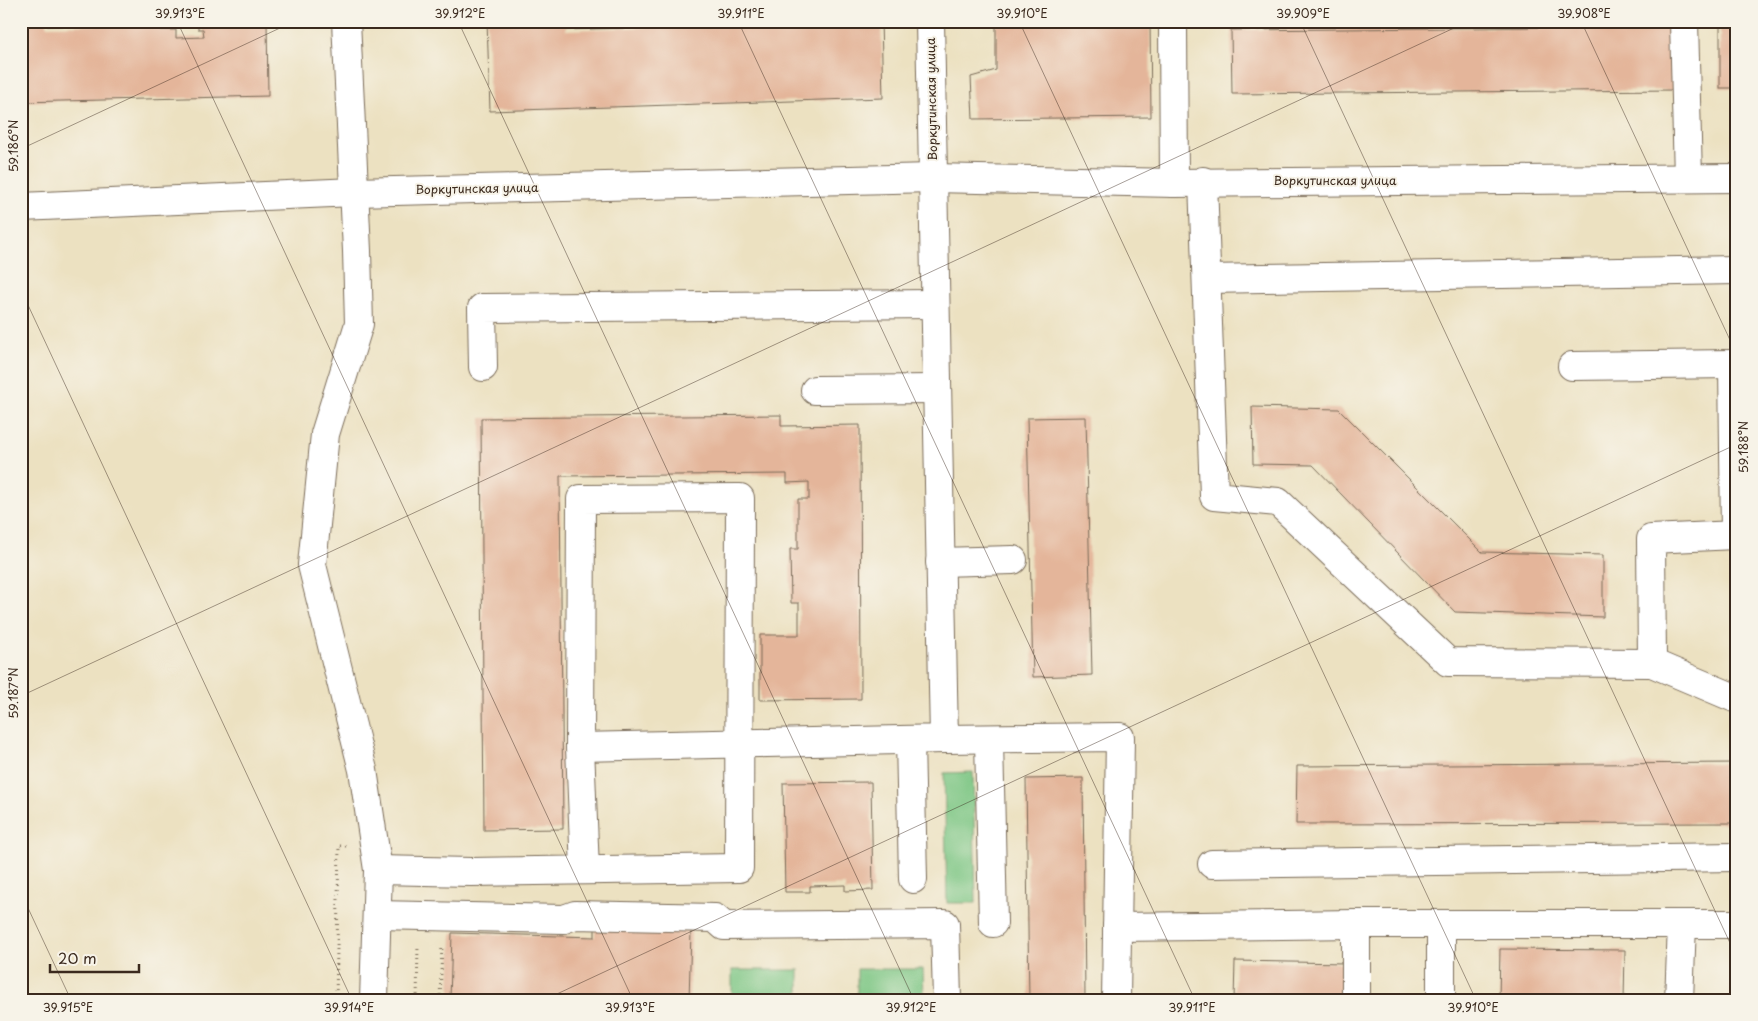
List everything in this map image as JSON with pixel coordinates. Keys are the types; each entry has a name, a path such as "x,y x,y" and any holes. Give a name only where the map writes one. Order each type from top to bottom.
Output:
{"street":[{"path":"346,21 358,251 359,324 325,434 312,565 362,770 376,858 374,1000"},
{"name":"Воркутинская улица","path":"930,21 933,178"},
{"path":"1173,21 1174,183"},
{"path":"1684,21 1688,178"},
{"path":"933,178 944,739"},
{"name":"Воркутинская улица","path":"21,208 354,192 933,178 1174,183 1737,178"},
{"path":"1203,182 1214,496 1278,502 1448,662 1652,663 1737,699"},
{"path":"1206,279 1737,270"},
{"path":"483,366 482,308 935,304"},
{"path":"1572,366 1735,364 1735,535 1651,539 1652,663"},
{"path":"815,390 937,389"},
{"path":"376,858 471,872 739,868 740,498 581,499 580,747 585,870"},
{"path":"940,562 1013,560"},
{"path":"580,747 1120,737 1116,1000"},
{"path":"989,739 993,923"},
{"path":"910,740 913,879"},
{"path":"1212,864 1737,857"},
{"path":"376,915 564,919 575,915 715,918 724,926 945,924 947,1000"},
{"path":"1117,927 1356,924 1737,924"},
{"path":"1356,924 1356,1000"},
{"path":"1440,924 1441,1000"},
{"path":"1680,1000 1682,925"}],"path":[{"path":"336,1000 340,846 376,858"},
{"path":"440,1000 443,917"}],"green space":[{"path":"973,772 976,903 947,903 944,773"},
{"path":"857,969 923,969 924,995 857,995"},
{"path":"732,970 799,970 799,1000 732,1000"}],"building":[{"path":"21,21 47,21 47,26 102,25 102,21 144,21 144,24 160,23 161,30 176,30 176,38 204,37 203,29 198,29 198,21 267,21 268,96 21,102"},
{"path":"487,21 566,21 566,30 881,21 883,98 490,111"},
{"path":"996,21 1150,21 1151,117 973,119 971,77 996,70"},
{"path":"1720,21 1737,21 1737,88 1720,88"},
{"path":"1673,26 1674,90 1232,94 1231,30"},
{"path":"1252,407 1339,409 1482,552 1603,555 1603,617 1455,612 1313,465 1253,464"},
{"path":"781,415 781,426 860,425 861,699 760,700 760,635 799,635 799,603 791,603 790,549 798,549 798,499 809,499 809,482 787,483 787,474 560,476 563,829 484,830 481,418"},
{"path":"1086,417 1092,675 1033,677 1027,418"},
{"path":"1737,763 1737,823 1296,824 1297,766"},
{"path":"1083,778 1085,1000 1029,1000 1026,779"},
{"path":"871,782 873,890 845,891 845,885 810,886 810,892 785,892 783,783"},
{"path":"595,928 691,931 689,1000 450,1000 452,933 595,937"},
{"path":"1500,949 1625,950 1624,1000 1499,1000"},
{"path":"1730,950 1737,950 1737,1000 1730,1000"},
{"path":"1235,961 1345,963 1344,1000 1234,1000"}]}
